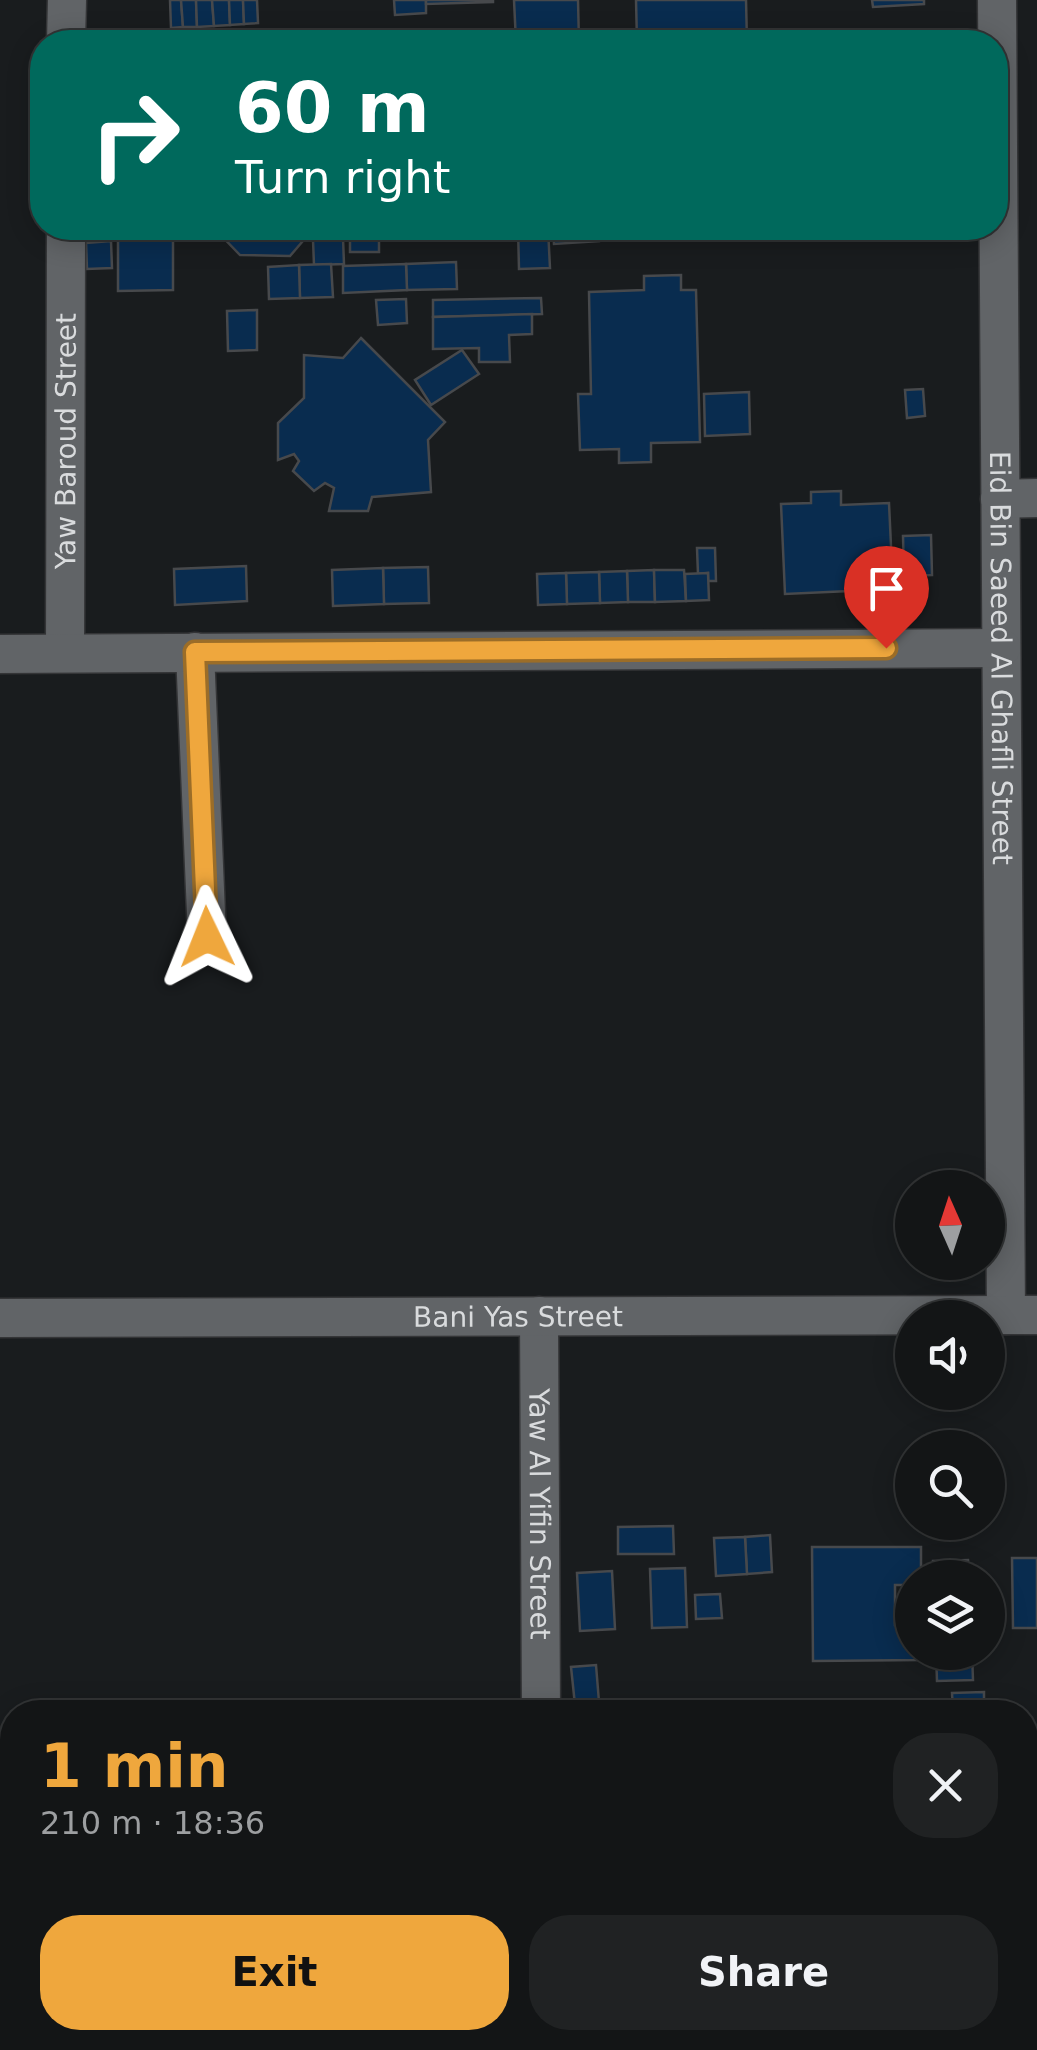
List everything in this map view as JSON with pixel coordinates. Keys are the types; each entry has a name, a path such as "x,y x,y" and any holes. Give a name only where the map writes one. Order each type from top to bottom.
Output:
{"street":[{"path":"66,0 66,30"},
{"name":"Eid Bin Saeed Al Ghafli Street","path":"997,0 998,30"},
{"name":"Yaw Baroud Street","path":"64,653 66,240"},
{"name":"Eid Bin Saeed Al Ghafli Street","path":"1007,240 1018,498 1001,648 1022,1315"},
{"path":"0,654 1001,648"},
{"path":"195,652 207,937"},
{"name":"Bani Yas Street","path":"0,1318 1022,1315"},
{"name":"Yaw Al Yifin Street","path":"539,1316 541,1700"}],"building":[{"path":"170,0 181,0 183,27 171,28"},
{"path":"181,0 196,0 197,27 183,27"},
{"path":"196,0 212,0 214,26 197,27"},
{"path":"212,0 229,0 230,25 214,26"},
{"path":"229,0 243,0 244,24 230,25"},
{"path":"243,0 257,0 258,23 244,24"},
{"path":"394,0 426,0 426,13 395,15"},
{"path":"426,0 493,0 493,2 426,4"},
{"path":"514,0 578,0 579,30 515,30"},
{"path":"636,0 746,0 747,30 637,30"},
{"path":"872,0 924,0 924,4 873,7"},
{"path":"118,240 173,240 173,290 118,291"},
{"path":"226,240 304,240 290,256 240,255"},
{"path":"313,240 343,240 344,264 314,265"},
{"path":"350,240 379,240 379,252 350,252"},
{"path":"518,240 549,240 550,268 519,269"},
{"path":"554,240 599,240 599,241 554,244"},
{"path":"111,241 112,268 87,269 86,243"},
{"path":"456,262 457,289 407,290 406,264"},
{"path":"331,264 333,297 300,298 299,265"},
{"path":"406,264 407,290 343,293 343,266"},
{"path":"299,265 300,298 269,299 268,267"},
{"path":"681,275 681,290 696,290 700,442 651,443 651,462 619,463 619,449 580,450 578,394 591,394 589,292 644,290 644,276"},
{"path":"541,298 542,314 433,317 433,300"},
{"path":"406,299 407,323 378,325 376,300"},
{"path":"257,310 257,350 228,351 227,311"},
{"path":"532,314 532,334 509,335 510,362 479,362 479,348 433,349 433,317"},
{"path":"361,338 445,422 428,440 431,492 372,497 368,511 329,511 334,488 325,483 314,491 293,471 299,461 294,454 278,460 278,423 304,398 304,355 343,358"},
{"path":"462,350 479,374 431,405 415,380"},
{"path":"923,389 925,416 907,418 905,390"},
{"path":"749,392 750,434 705,436 704,394"},
{"path":"841,491 841,505 889,503 893,589 785,594 781,504 811,503 811,492"},
{"path":"931,535 932,575 904,576 903,536"},
{"path":"697,548 715,548 716,581 708,581 708,573 698,574"},
{"path":"246,566 247,601 175,605 174,569"},
{"path":"428,567 429,603 384,604 383,568"},
{"path":"383,568 384,604 333,606 332,570"},
{"path":"654,570 655,602 628,602 627,571"},
{"path":"654,570 684,570 686,601 655,602"},
{"path":"627,571 628,602 600,603 599,572"},
{"path":"599,572 600,603 567,604 566,573"},
{"path":"566,573 567,604 538,605 537,574"},
{"path":"708,573 709,600 686,601 685,574"},
{"path":"673,1526 674,1554 618,1554 618,1527"},
{"path":"770,1535 772,1572 747,1574 745,1537"},
{"path":"745,1537 747,1574 716,1576 714,1538"},
{"path":"812,1547 921,1547 921,1560 895,1560 895,1660 813,1661"},
{"path":"1012,1558 1037,1558 1037,1628 1013,1628"},
{"path":"685,1568 687,1627 652,1628 650,1569"},
{"path":"612,1571 615,1629 580,1631 577,1573"},
{"path":"720,1594 722,1618 696,1619 695,1595"},
{"path":"596,1665 599,1700 574,1700 571,1667"},
{"path":"937,1670 973,1670 973,1680 937,1681"},
{"path":"984,1692 984,1700 952,1700 952,1693"}],"route":[{"path":"207,937 195,652 886,648"}]}
